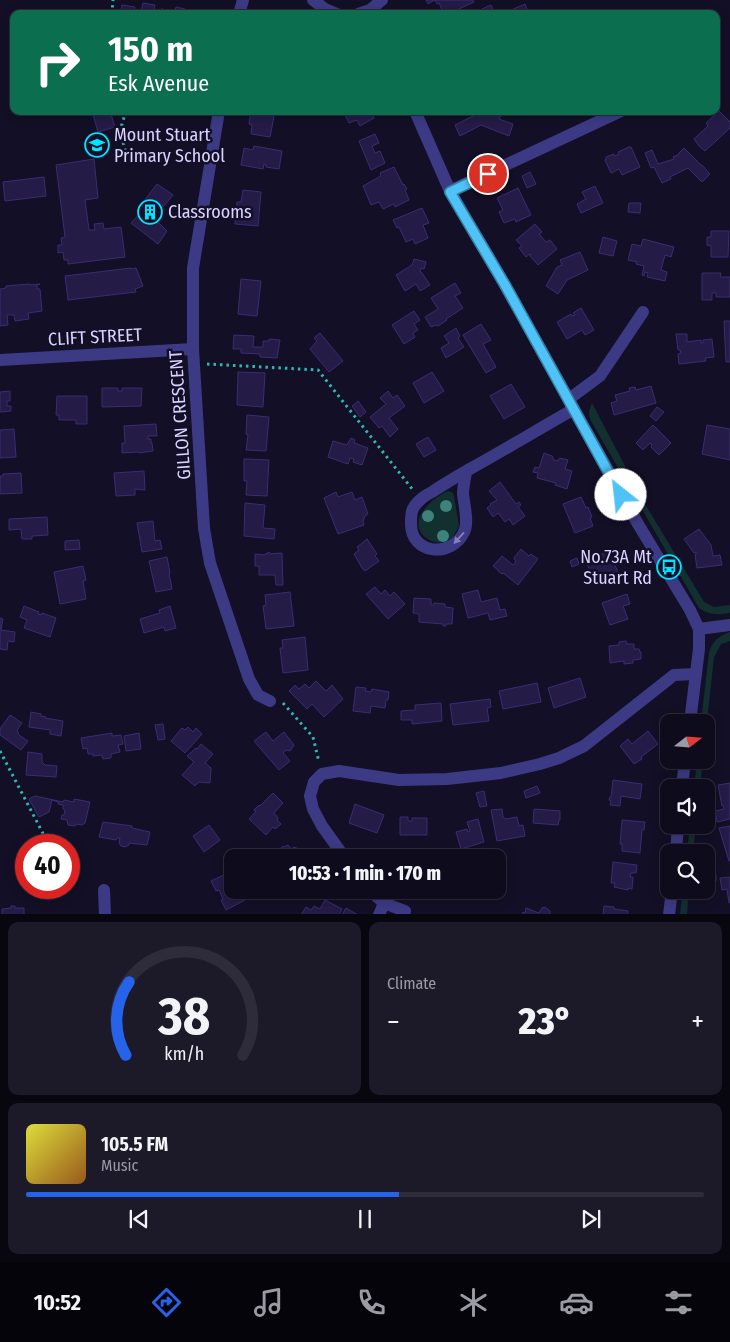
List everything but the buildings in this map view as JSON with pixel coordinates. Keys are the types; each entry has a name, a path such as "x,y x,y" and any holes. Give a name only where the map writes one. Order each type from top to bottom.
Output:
{"street":[{"path":"313,0 327,10"},
{"path":"370,10 382,0"},
{"name":"GILLON CRESCENT","path":"218,115 193,268 193,349 204,528 210,563 249,679 258,695 275,700"},
{"path":"417,115 450,192 505,285 638,524 690,610 699,629 699,649 691,714"},
{"path":"450,192 613,115"},
{"path":"466,472 463,492 466,530 457,542 447,549 435,550 416,541 411,530 411,511 420,499 466,472 571,404 600,376 643,312"},
{"name":"CLIFT STREET","path":"0,360 193,349"},
{"path":"699,629 730,624"},
{"path":"339,849 322,826 313,809 310,796 314,782 322,774 340,771 399,780 447,779 500,773 540,764 559,758 584,746 674,675 696,674"},
{"path":"104,890 105,914"},
{"path":"669,914 671,899"},
{"path":"381,909 405,911"}],"path":[{"path":"125,115 120,132 126,153"},
{"path":"194,363 318,370 420,499"},
{"path":"275,700 313,737 322,774"},
{"path":"0,752 43,834"}],"green space":[{"path":"592,403 645,504 704,602 714,607 730,605 730,613 714,614 699,608 591,421 589,412"},
{"path":"449,491 454,496 459,526 449,540 442,542 431,541 420,530 420,517 432,501"},
{"path":"730,632 730,641 721,644 714,657 708,714 702,714 709,653 712,645 722,635"},
{"path":"696,769 702,769 701,779 695,779"},
{"path":"689,834 695,834 694,844 688,844"},
{"path":"682,899 688,899 687,914 680,914"}],"place":[{"name":"Mount Stuart Primary School","path":"97,145"},
{"name":"Classrooms","path":"150,212"},
{"name":"No.73A Mt Stuart Rd","path":"669,567"}],"route":[{"path":"488,174 450,192 561,384 621,495"}]}
